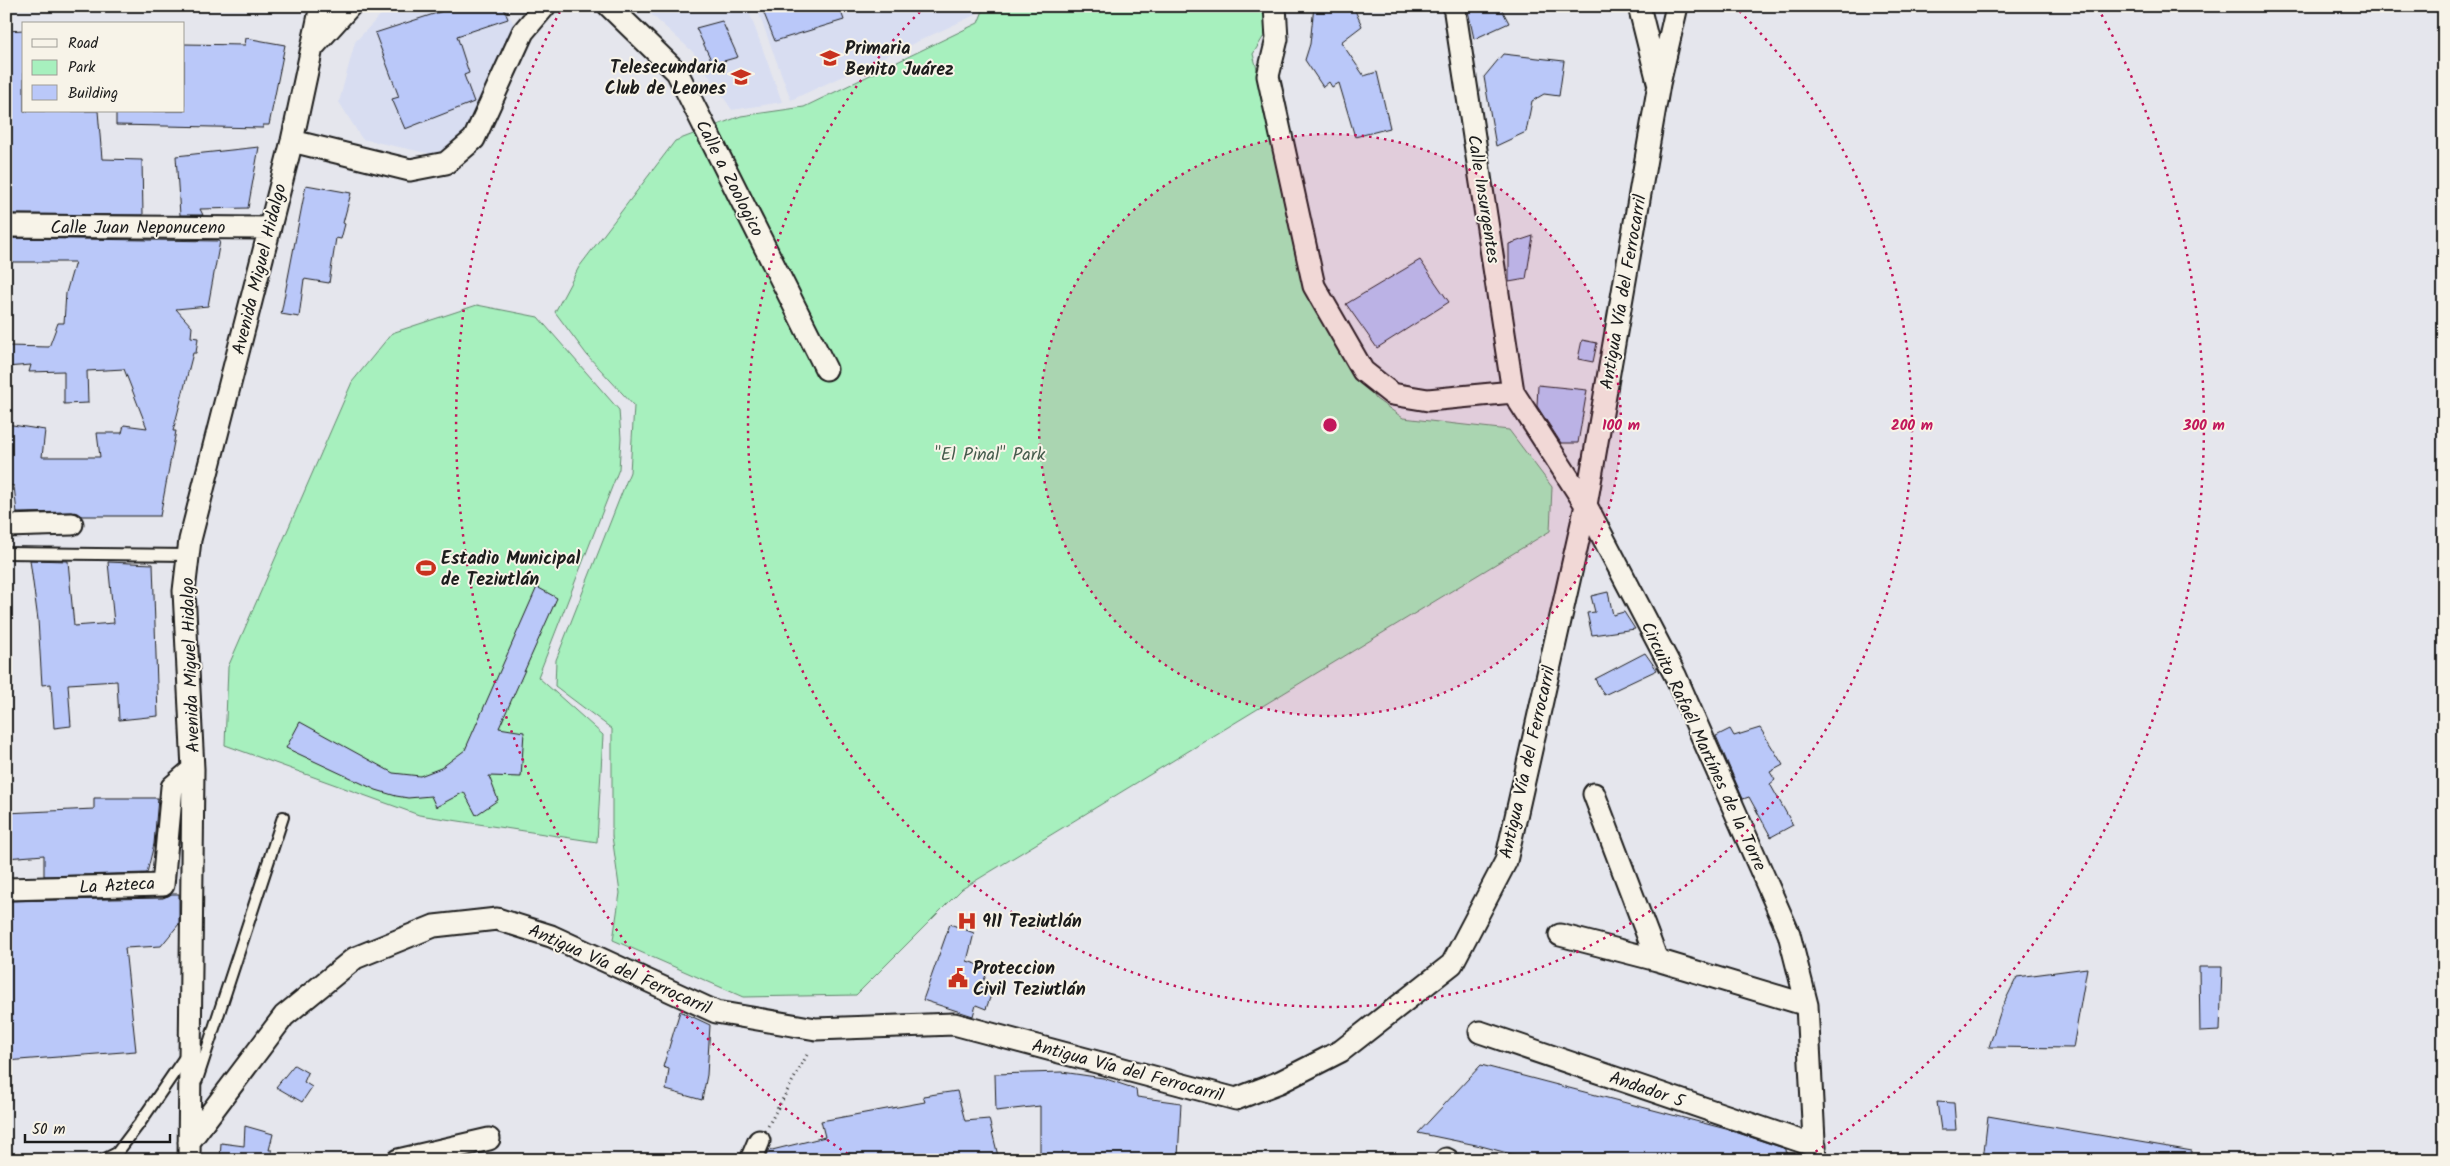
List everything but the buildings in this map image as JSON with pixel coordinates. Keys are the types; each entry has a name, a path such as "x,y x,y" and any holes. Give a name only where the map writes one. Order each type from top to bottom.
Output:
{"street":[{"name":"Avenida Miguel Hidalgo","path":"189,1151 193,769 184,592 188,555 190,540 292,141 321,6"},
{"path":"313,46 350,6"},
{"path":"292,141 410,170 446,163 474,139 523,32 545,6"},
{"name":"Calle a Zoologico","path":"609,6 677,72 826,369"},
{"path":"1275,6 1277,39 1268,76 1314,286 1363,371 1392,394 1428,400 1513,392"},
{"name":"Calle Insurgentes","path":"1454,6 1513,392"},
{"path":"1639,6 1659,84"},
{"name":"Antigua Vía del Ferrocarril","path":"189,1151 284,1016 355,958 434,926 497,919 551,936 716,1012 816,1029 954,1024 1236,1099 1280,1082 1341,1051 1452,964 1506,861 1586,505 1659,84 1677,6"},
{"name":"Calle Juan Neponuceno","path":"6,226 270,228"},
{"name":"Circuito Rafaél Martínes de la Torre","path":"1513,392 1586,505 1683,692 1789,934 1807,1005 1815,1153"},
{"path":"6,526 72,524"},
{"name":"La Azteca","path":"6,889 163,884 172,786 193,769"},
{"path":"1594,794 1657,960"},
{"path":"1560,935 1657,960 1807,1005"},
{"name":"Andador 5","path":"1480,1032 1815,1153"},
{"path":"398,1160 489,1139"}],"lane":[{"path":"6,553 188,555"},
{"path":"189,1103 283,817"},
{"path":"103,1160 117,1153 140,1124 189,1052"}],"path":[{"path":"755,1151 808,1053"}],"shaded area":[{"path":"389,6 505,6 514,25 466,138 436,155 362,139 339,102 355,42"},
{"name":"Telesecundaria Club de Leones","path":"642,6 747,6 782,102 732,110 693,52"},
{"name":"Primaria Benito Juárez","path":"756,6 978,6 975,15 791,100"}],"green space":[{"name":"\"El Pinal\" Park","path":"985,6 1264,6 1265,34 1253,54 1320,314 1376,399 1403,418 1509,430 1552,487 1550,531 962,889 856,995 743,997 613,940 620,893 612,836 612,729 555,686 556,660 630,472 634,406 587,355 555,312 579,267 675,141 741,116 804,107 978,23"},
{"name":"Estadio Municipal de Teziutlán","path":"477,305 538,317 619,410 621,438 619,469 538,677 603,735 597,842 419,815 225,745 228,667 352,382 392,333"}],"place":[{"name":"Primaria Benito Juárez","path":"830,58"},
{"name":"Telesecundaria Club de Leones","path":"741,77"},
{"name":"Estadio Municipal de Teziutlán","path":"426,568"},
{"name":"911 Teziutlán","path":"967,921"},
{"name":"Proteccion Civil Teziutlán","path":"958,978"}]}
